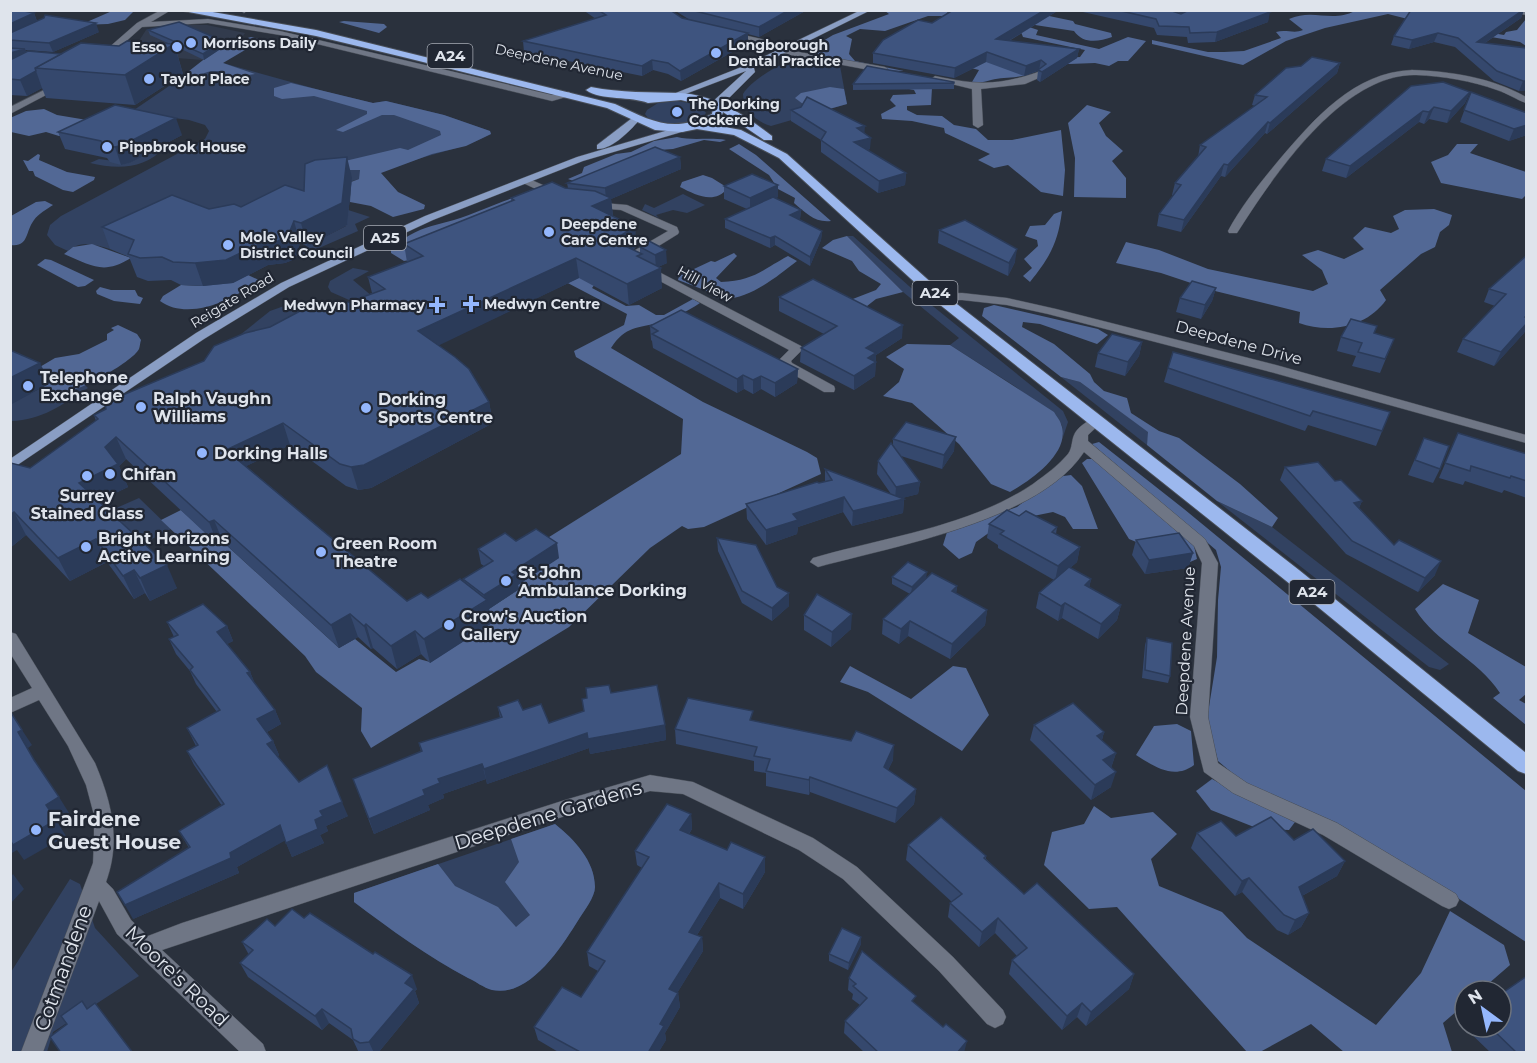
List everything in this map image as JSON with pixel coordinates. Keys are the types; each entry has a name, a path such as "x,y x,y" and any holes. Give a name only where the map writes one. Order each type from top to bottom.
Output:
{"highway":[{"name":"Deepdene Avenue","path":"182,10 316,33 569,95 611,106 654,127 682,129 697,126"},
{"name":"Deepdene Avenue","path":"243,11 367,36 597,91 695,98 716,105"},
{"path":"633,117 641,104 666,97"},
{"path":"697,126 717,116 716,105"},
{"name":"A24","path":"716,105 754,126 781,148 783,156"},
{"name":"A24","path":"697,126 737,132 783,156 939,297 1292,575 1527,765"}],"main road":[{"path":"666,97 696,89 753,67 785,49 868,10"},
{"path":"716,105 748,76 753,67"},
{"name":"Reigate Road","path":"580,159 614,139 633,117"},
{"name":"Reigate Road","path":"13,461 200,336 255,302 328,264 402,230 580,159 682,129"}],"street":[{"path":"91,62 140,25 168,10"},
{"path":"1515,10 1527,12"},
{"name":"Deepdene Avenue","path":"140,25 208,21 310,39 552,98 569,95"},
{"path":"716,31 785,49 891,71"},
{"path":"1233,231 1249,201 1310,131 1345,98 1374,80 1408,73 1460,78 1502,89 1527,100"},
{"path":"923,77 975,87 1025,81 1038,75"},
{"path":"10,111 73,77"},
{"path":"975,87 978,92 978,125"},
{"name":"Hill View","path":"527,181 574,203 623,207 673,230 674,232 669,236 629,258 632,262 707,300 718,309 797,349 785,360 786,365 829,389"},
{"name":"Deepdene Drive","path":"939,297 964,295 1012,303 1261,364 1526,438"},
{"path":"818,562 926,532 1011,503 1032,492 1074,457 1082,443 1081,434 1096,421"},
{"name":"Deepdene Avenue","path":"1082,443 1200,543 1210,563 1199,717 1210,767 1240,788 1330,830 1449,900"},
{"path":"10,638 75,742 103,810 105,834 103,863 94,884"},
{"path":"10,706 42,691"},
{"name":"Deepdene Gardens","path":"145,947 182,932 620,790 650,783 686,788 806,844 850,873 945,964 994,1017"},
{"name":"Moore's Road","path":"94,884 106,895 124,927 255,1053"},
{"name":"Cotmandene","path":"32,1053 94,884"}],"shaded area":[{"path":"130,10 133,12 125,20 108,24 80,25 112,11"},
{"path":"885,11 949,11 947,13 950,16 928,16 885,31 860,29 846,36 852,39 849,54 855,61 904,71 840,63 808,50 833,35 889,14"},
{"path":"1355,11 1412,11 1456,27 1504,35 1506,32 1517,30 1526,19 1526,46 1520,42 1451,30 1388,14 1325,28 1286,41 1243,65 1152,44 1152,40 1208,52 1244,51 1281,38 1276,32 1303,30 1289,19 1306,15 1338,16"},
{"path":"1030,12 1073,21 1075,24 1111,33 1112,37 1096,41 1086,40 1074,31 1035,25 1020,17"},
{"path":"339,22 384,24 387,27 379,33"},
{"name":"Esso","path":"169,25 207,25 245,33 241,39 228,46 221,46 202,60 164,57 137,44 146,30"},
{"path":"1026,26 1038,30 1036,35 1099,49 1128,37 1146,41 1128,61 1118,61 1109,66 1095,63 1069,64 1060,62 1062,58 1080,57 1085,50 1023,37 1021,32"},
{"path":"251,37 262,40 223,63 255,74 217,76 221,71 211,71 175,82 221,46"},
{"path":"951,44 1026,75 972,82 979,70 971,68"},
{"path":"798,58 840,66 847,104 771,126 760,121 748,110 743,94 752,83 768,72"},
{"path":"223,63 373,103 386,101 444,115 490,131 491,134 461,146 298,198 110,249 83,244 68,251 55,245 47,235 50,225 61,216 205,139 209,131 205,125 189,120 131,112 175,82"},
{"path":"291,83 373,103 386,101 444,115 490,131 491,134 466,146 432,154 381,173 398,192 425,205 424,209 393,217 371,206 350,202 351,182 359,179 360,170 349,170 345,161 400,148 408,150 441,135 440,131 394,115 382,115 343,132 336,130 367,114 367,111 314,96 282,99 274,96 274,88"},
{"path":"830,87 844,89 847,104 815,113 795,98 801,93"},
{"path":"904,88 932,88 931,105 907,106 907,110 917,115 942,116 954,125 976,129 988,140 1012,140 1061,130 1065,170 1063,196 1041,192 1008,165 994,168 978,160 990,154 945,133 944,128 912,121 882,119 881,114 896,106 890,100 893,95 916,94 914,90"},
{"path":"677,101 701,105 706,113 694,122 676,125 657,123 645,114 658,103"},
{"path":"1087,105 1111,112 1099,123 1106,136 1123,151 1112,161 1126,178 1126,198 1074,197 1075,158 1068,123"},
{"path":"44,109 57,115 87,120 69,134 59,136 46,132 29,136 11,132 10,118 26,111"},
{"path":"677,137 726,140 720,142 704,140 673,149 645,151 576,182 568,179 582,173 584,167 616,154 631,152 654,141"},
{"path":"152,144 164,148 139,164 120,167 90,163 99,159 129,163 152,151"},
{"path":"739,144 756,155 831,221 815,219 807,214 794,203 795,198 778,189 769,175 729,149"},
{"path":"1457,144 1478,144 1470,153 1526,172 1526,195 1522,199 1441,183 1431,162 1448,155"},
{"path":"40,155 39,160 67,172 95,177 94,180 73,192 63,190 35,176 33,171 29,171 23,160 28,161"},
{"path":"703,175 728,188 717,196 705,197 680,187 682,182"},
{"path":"534,193 598,280 592,288 626,306 639,305 656,315 664,315 693,299 700,303 661,322 627,332 611,348 703,402 817,458 821,474 704,527 688,529 682,526 650,548 569,627 371,748 361,731 362,708 316,672 305,656 161,520 181,510 218,544 223,542 339,648 355,639 396,672 419,659 430,662 481,614 518,590 515,587 538,544 681,454 683,419 576,357 574,351 624,325 627,314 541,269 415,259 404,261 391,253 391,249 421,230"},
{"path":"683,194 705,205 687,213 673,210 656,215 659,218 642,210 645,204 654,208"},
{"path":"45,201 53,205 36,218 21,244 11,245 11,216 36,202"},
{"path":"345,209 370,217 355,224 358,231 303,255 296,256 293,253 346,226"},
{"path":"1434,209 1452,215 1449,225 1440,232 1435,247 1421,254 1380,290 1386,300 1378,309 1369,317 1347,326 1323,328 1299,323 1300,312 1215,291 1161,273 1116,263 1126,242 1159,250 1208,269 1313,291 1328,284 1322,270 1302,255 1318,250 1344,259 1364,249 1353,238 1365,227 1391,233 1399,229 1393,216 1405,210"},
{"path":"1062,211 1052,249 1030,282 1023,276 1032,268 1024,259 1038,246 1037,240 1025,236 1030,226 1045,225 1054,214"},
{"path":"847,236 853,236 919,295 1063,411 1068,422 1063,437 1062,425 1016,387 950,345 959,338 903,292"},
{"path":"847,236 903,292 876,299 853,317 845,302 876,290 881,284 859,271 852,261 822,248 833,240"},
{"path":"92,244 131,258 113,266 98,267 64,254 73,247"},
{"path":"734,253 737,256 716,278 721,282 749,277 788,256 797,261 758,289 735,298 713,297 715,294 678,280 679,276"},
{"path":"45,259 94,280 85,286 78,287 37,265"},
{"path":"353,268 369,271 353,280 373,297 356,303 331,292 328,287 330,281"},
{"path":"248,275 259,280 225,301 211,306 184,309 172,307 160,301 163,296 181,285 203,286"},
{"path":"100,287 111,290 135,290 138,296 143,298 140,304 114,301 97,294 96,291"},
{"path":"287,305 304,307 327,316 235,339 270,311"},
{"path":"994,305 1098,329 1108,335 1097,344 1040,324 1023,322 1022,327 1054,344 1090,374 1094,382 1104,391 1127,398 1131,413 1159,431 1179,438 1240,484 1278,518 1272,527 1217,501 1147,445 1148,432 1080,382 1061,377 982,316 984,308"},
{"path":"118,325 137,334 141,340 139,349 125,362 100,378 73,391 54,395 41,388 49,384 28,374 55,358 79,354 107,340 107,334 114,330 111,328"},
{"path":"907,344 950,345 1054,412 1060,422 1063,435 1055,455 1038,473 1010,492 991,484 959,444 912,403 883,396 899,382 904,369 886,357"},
{"path":"1061,377 1080,382 1149,432 1147,445"},
{"path":"85,385 88,388 42,415 11,421 10,404 41,388 52,393 63,393 74,391"},
{"path":"1099,442 1184,509 1526,791 1526,942 1408,866 1245,784 1218,761 1207,719 1217,657 1221,567 1216,550 1092,444"},
{"path":"1087,459 1093,459 1194,546 1197,559 1190,562 1172,544 1146,546 1129,539 1082,463"},
{"path":"1071,475 1082,486 1098,529 1073,529 1065,517 1053,512 1004,522 976,542 972,553 959,559 943,545 947,532 1017,507 1056,477"},
{"path":"139,498 171,529 127,552 95,507 107,502 114,509"},
{"path":"1217,501 1272,527 1449,664 1440,670 1429,667"},
{"path":"1443,584 1479,600 1468,633 1526,667 1526,694 1519,700 1526,704 1526,725 1493,698 1500,693 1491,681 1434,632 1415,609"},
{"path":"850,666 911,699 953,666 966,668 989,715 962,751 868,692 840,682"},
{"path":"1177,724 1191,731 1194,765 1172,772 1157,767 1136,755 1154,726"},
{"path":"1212,779 1295,822 1289,830 1259,829 1211,810 1196,791"},
{"path":"1094,806 1111,818 1153,812 1177,834 1151,859 1159,886 1222,912 1247,938 1376,1025 1421,973 1450,911 1504,945 1510,965 1494,979 1453,979 1453,1014 1443,1023 1452,1052 1344,1052 1311,1024 1260,1052 1247,1052 1117,907 1089,909 1044,865 1052,832 1084,824"},
{"path":"555,824 582,851 594,877 595,891 564,943 543,968 519,986 506,990 492,990 483,986 424,952 354,902 354,893"},
{"path":"555,824 582,851 594,877 595,891 564,943 543,968 519,986 506,990 492,990 483,986 424,952 354,902 354,893 438,864 455,886 498,907 516,927 530,915 505,882 519,862 511,839"},
{"path":"70,879 80,884 95,928 139,976 53,1032 47,1052 11,1052 11,972"}],"building":[{"path":"10,10 19,10 34,13 10,24"},
{"path":"598,10 670,10 682,18 748,33 680,71 668,63 652,60 642,66 523,41 606,15"},
{"path":"691,10 789,10 759,27"},
{"path":"953,10 1045,10 996,39 1079,49 1042,72 1038,70 1046,64 1041,60 1026,66 987,52 955,68 873,53 883,40 918,20 932,23"},
{"path":"1117,10 1169,10 1181,14 1189,10 1263,10 1270,12 1217,32 1190,33 1189,27 1159,26 1156,19"},
{"path":"1411,10 1523,10 1477,42 1527,48 1527,81 1497,71 1458,38 1438,33 1412,40 1394,36"},
{"path":"45,15 96,23 49,43 10,40 10,33 44,18"},
{"path":"179,22 223,41 203,54 148,30"},
{"path":"127,41 174,44 125,75 35,68 81,43 119,46"},
{"path":"10,48 25,49 10,53"},
{"path":"28,51 61,54 35,68 36,71 20,80 10,79 10,60"},
{"path":"1312,57 1340,63 1270,123 1268,122 1228,165 1224,164 1184,220 1159,214 1181,185 1175,183 1206,147 1200,145 1267,97 1255,95 1286,68 1301,66"},
{"path":"867,66 954,82 954,83 853,84"},
{"path":"1443,82 1470,92 1451,111 1434,107 1429,112 1423,111 1350,166 1326,159 1411,86"},
{"path":"1471,92 1527,113 1527,125 1514,129 1464,110"},
{"path":"807,97 865,126 857,128 871,138 854,142 906,173 879,181 821,140 826,132 791,110 801,107"},
{"path":"115,105 176,118 115,147 103,145 101,141 58,132"},
{"path":"655,147 680,157 605,188 567,183"},
{"path":"347,157 342,203 301,223 294,221 288,236 278,241 261,243 226,260 195,263 173,262 162,257 140,258 128,254 134,240 102,227 172,195 209,209 234,204 241,207 285,185 304,191 305,164 315,160"},
{"path":"752,174 778,185 750,198 724,186"},
{"path":"552,182 565,188 595,191 611,198 592,206 635,227 620,236 620,239 625,246 642,254 637,256 661,268 627,284 576,258 418,331 469,369 489,402 364,465 351,467 340,464 283,423 226,450 407,601 421,593 428,598 460,579 487,600 424,639 415,631 391,646 366,624 364,626 350,614 331,625 214,520 209,522 116,437 105,447 118,464 79,483 167,565 140,578 134,570 123,576 96,539 58,558 14,512 10,515 10,464 30,468 98,419 94,415 106,409 105,404 111,400 204,361 214,346 245,333 270,327 302,310 336,301 341,305 385,289 368,277 423,256 404,244 514,200 511,198"},
{"path":"773,197 801,210 790,215 822,231 810,257 775,236 770,238 725,219"},
{"path":"965,220 1017,249 1009,263 939,230"},
{"path":"649,241 666,250 655,255 640,247"},
{"path":"1527,255 1527,315 1525,317 1527,323 1501,352 1463,339 1506,294 1489,289"},
{"path":"813,279 903,325 866,348 876,353 868,358 876,362 854,376 801,348 837,326 779,297"},
{"path":"1192,281 1216,288 1205,305 1180,298"},
{"path":"681,310 798,369 775,383 761,376 753,380 743,375 737,379 652,334 658,331 650,326"},
{"path":"1351,319 1377,326 1374,333 1394,339 1385,359 1358,352 1362,343 1341,337"},
{"path":"1112,334 1142,342 1128,362 1098,353"},
{"path":"10,350 40,363 10,378"},
{"path":"1173,352 1390,412 1382,431 1313,411 1310,416 1168,368"},
{"path":"906,422 956,437 944,455 893,439"},
{"path":"1458,433 1527,454 1527,481 1471,466 1470,471 1445,463"},
{"path":"1424,438 1449,446 1440,469 1415,460"},
{"path":"891,443 920,482 896,487 878,461"},
{"path":"1318,462 1335,481 1341,480 1362,501 1354,503 1394,545 1399,540 1441,561 1425,578 1352,541 1285,467"},
{"path":"825,469 904,499 853,511 844,497 793,514 798,520 766,530 746,504 817,482 832,480"},
{"path":"1007,510 1019,516 1026,511 1057,527 1052,532 1080,547 1058,566 1000,534 1004,531 989,524"},
{"path":"536,529 557,543 512,572 516,575 484,595 463,579 493,561 478,549 505,533 516,541"},
{"path":"1179,533 1193,553 1149,560 1136,540"},
{"path":"717,538 756,545 777,587 789,593 772,608 742,591"},
{"path":"908,562 927,572 912,587 892,577"},
{"path":"1069,567 1091,579 1085,585 1121,605 1101,624 1065,603 1061,606 1039,593"},
{"path":"932,573 957,586 952,591 987,610 952,644 910,621 901,629 883,619"},
{"path":"817,594 852,614 832,632 804,615"},
{"path":"203,604 227,626 217,632 250,672 247,673 275,710 257,719 273,741 267,744 299,782 327,765 342,802 320,811 323,816 315,820 318,829 286,843 280,825 230,853 231,858 125,905 117,892 190,847 179,831 224,804 187,751 198,745 187,728 220,710 190,670 193,667 169,639 178,635 167,622"},
{"path":"1147,638 1172,643 1170,676 1145,670"},
{"path":"609,685 611,693 657,685 665,725 588,739 587,733 484,769 482,764 438,779 440,783 423,790 425,795 369,819 353,779 422,751 419,743 502,717 498,707 518,700 523,710 541,704 549,723 584,711 582,699 587,698 586,688"},
{"path":"688,698 753,711 750,720 851,741 856,731 894,745 884,767 916,789 897,808 810,777 809,780 766,771 770,759 754,756 757,747 675,729"},
{"path":"1073,703 1104,732 1097,736 1116,753 1103,760 1116,772 1095,785 1034,725"},
{"path":"10,711 22,730 18,732 59,797 46,805 56,820 13,845 10,840"},
{"path":"667,804 691,814 680,830 727,850 731,842 765,857 743,894 719,883 689,932 702,937 669,989 678,993 660,1024 664,1026 648,1053 582,1053 534,1027 562,987 581,997 605,961 587,952 649,857 635,851"},
{"path":"941,817 986,856 984,858 1024,894 1037,883 1134,974 1091,1012 1082,1003 1067,1016 1012,960 1027,948 998,918 982,932 950,903 962,894 908,845"},
{"path":"1271,817 1294,840 1313,829 1345,861 1299,887 1309,913 1295,920 1284,915 1249,878 1242,881 1197,833 1221,821 1236,836"},
{"path":"292,909 304,918 310,913 373,954 375,952 412,975 405,983 414,989 369,1042 360,1043 353,1039 351,1029 322,1009 315,1016 240,963 253,950 242,942 267,919 275,926"},
{"path":"842,928 861,937 849,963 829,954"},
{"path":"862,951 916,996 912,1001 943,1027 946,1024 967,1041 957,1053 879,1053 845,1021 867,998 853,986 856,984 849,978"},
{"path":"1527,976 1527,1053 1517,1053 1502,1039 1513,1039 1513,986"},
{"path":"82,1001 87,1009 95,1003 133,1053 61,1053 50,1037 67,1024 61,1016"}],"place":[{"name":"Morrisons Daily","path":"191,43"},
{"name":"Esso","path":"177,47"},
{"name":"Longborough Dental Practice","path":"716,53"},
{"name":"Taylor Place","path":"149,79"},
{"name":"The Dorking Cockerel","path":"677,112"},
{"name":"Pippbrook House","path":"107,147"},
{"name":"Deepdene Care Centre","path":"549,232"},
{"name":"Mole Valley District Council","path":"228,245"},
{"name":"Medwyn Centre","path":"471,304"},
{"name":"Medwyn Pharmacy","path":"437,305"},
{"name":"Telephone Exchange","path":"28,386"},
{"name":"Ralph Vaughn Williams","path":"141,407"},
{"name":"Dorking Sports Centre","path":"366,408"},
{"name":"Dorking Halls","path":"202,453"},
{"name":"Chifan","path":"110,474"},
{"name":"Surrey Stained Glass","path":"87,476"},
{"name":"Bright Horizons Active Learning","path":"86,547"},
{"name":"Green Room Theatre","path":"321,552"},
{"name":"St John Ambulance Dorking","path":"506,581"},
{"name":"Crow's Auction Gallery","path":"449,625"},
{"name":"Fairdene Guest House","path":"36,830"}]}
